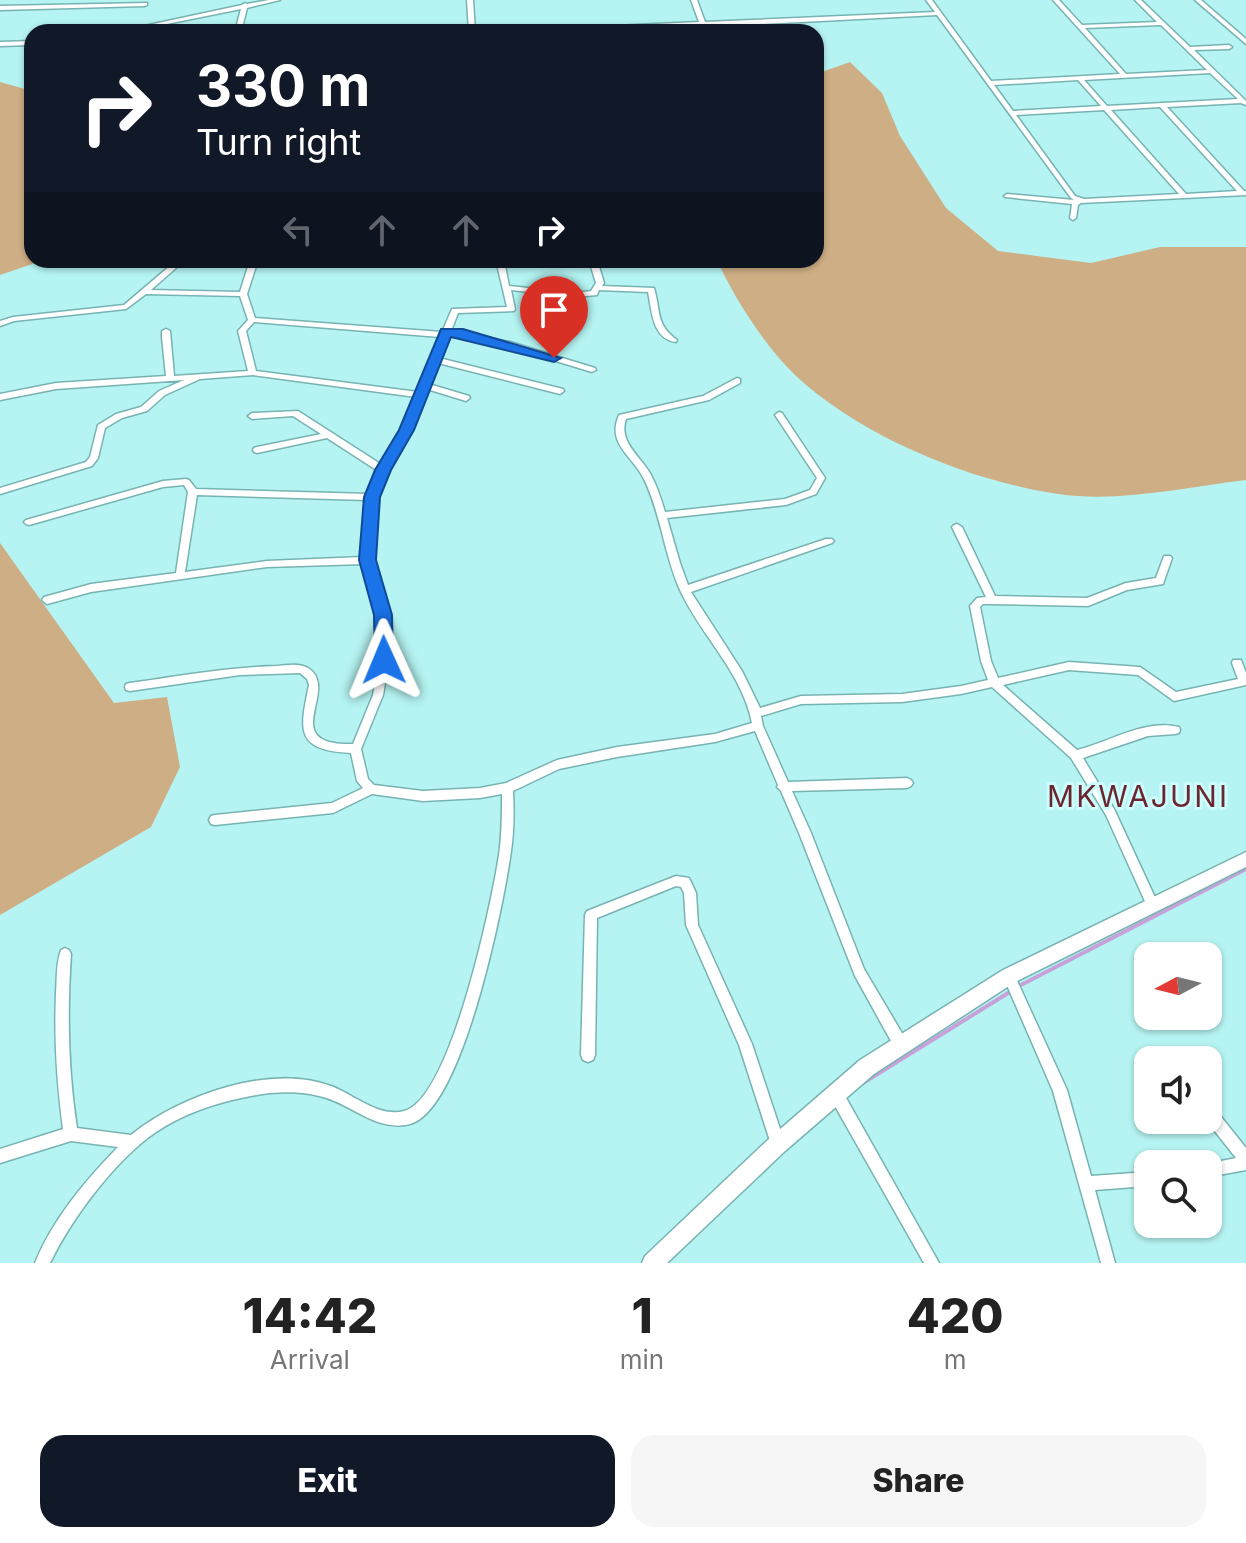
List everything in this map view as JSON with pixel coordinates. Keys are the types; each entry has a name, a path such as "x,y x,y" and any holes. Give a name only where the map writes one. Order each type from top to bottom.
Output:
{"main road":[{"path":"652,1263 778,1144 867,1067 1009,976 1246,859"}],"street":[{"path":"10,8 17,0"},
{"path":"74,7 80,0"},
{"path":"136,24 149,18 276,0"},
{"path":"470,0 472,24"},
{"path":"694,0 703,24"},
{"path":"929,0 1073,197 1079,201"},
{"path":"1056,0 1125,76"},
{"path":"1138,0 1244,102"},
{"path":"1198,0 1246,42"},
{"path":"0,8 146,2 149,18"},
{"path":"240,24 245,5"},
{"path":"723,24 938,13"},
{"path":"1081,27 1162,23"},
{"path":"0,44 24,43"},
{"path":"1188,49 1229,47"},
{"path":"989,83 1212,71"},
{"path":"1080,79 1183,195"},
{"path":"1011,113 1244,102"},
{"path":"1161,104 1244,193"},
{"path":"1007,196 1079,201 1244,193"},
{"path":"1073,218 1079,201"},
{"path":"0,324 21,318 119,309 135,303 172,268"},
{"path":"251,268 243,294 252,320"},
{"path":"371,789 363,781 356,749 378,695 384,660 383,615 368,560 372,497 424,391 458,310 511,309 503,268"},
{"path":"595,268 600,288"},
{"path":"509,288 575,295 594,293 600,288 651,290 659,326 664,336 673,340"},
{"path":"147,292 243,294"},
{"path":"252,320 446,334 507,344 592,370"},
{"path":"252,320 242,331 253,373"},
{"path":"166,331 170,376"},
{"path":"436,360 560,391"},
{"path":"0,491 89,464 94,458 98,432 107,423 144,409 162,393 207,373"},
{"path":"0,397 56,386 207,373 253,373 466,398"},
{"path":"737,381 706,398 622,417 619,424 625,449 640,464 662,515 685,590 731,663 756,713 758,726 805,833 859,972 901,1045"},
{"path":"252,416 295,413 383,470"},
{"path":"662,515 786,502 813,492 821,478 779,415"},
{"path":"257,450 328,435"},
{"path":"29,522 163,484 186,482 193,492 180,576"},
{"path":"193,492 372,497"},
{"path":"957,527 992,600"},
{"path":"685,590 829,541"},
{"path":"1152,904 1110,812 1075,755 995,684 986,661 975,606 980,601 992,600 1066,603 1097,600 1126,587 1160,581 1167,558"},
{"path":"47,600 91,588 297,560 368,560"},
{"path":"756,713 801,700 902,698 995,684 1033,672 1069,666 1140,671 1167,694 1180,697 1244,682 1237,663"},
{"path":"130,687 240,671 302,669 312,677 314,685 307,733 311,741 320,746 356,749"},
{"path":"215,820 333,808 371,789 446,797 507,788 557,765 617,752 715,738 758,726"},
{"path":"1075,755 1100,750 1142,732 1175,730"},
{"path":"783,787 907,783"},
{"path":"42,1263 113,1162 151,1128 191,1108 249,1090 288,1084 323,1090 367,1111 402,1119 420,1111 443,1078 475,991 506,852 507,788"},
{"path":"588,1055 591,915 676,881 685,882 690,893 692,925 745,1044 778,1144"},
{"path":"65,954 61,1024 64,1092 71,1134"},
{"path":"1009,976 1060,1090 1108,1263"},
{"path":"836,1094 932,1263"},
{"path":"1222,1130 1246,1161 1222,1167"},
{"path":"0,1156 71,1134 135,1142"},
{"path":"1085,1184 1134,1180"}],"shaded area":[{"path":"850,62 882,93 900,136 946,208 998,251 1091,263 1160,247 1246,247 1246,480 1105,497 1024,488 989,479 918,453 852,418 795,375 751,321 721,268 824,268 824,71"},
{"path":"0,82 24,89 24,267 0,275"},
{"path":"0,543 114,703 167,697 180,767 151,827 0,915"}],"waterway":[{"path":"1019,986 1246,869"},
{"path":"863,1083 1013,990"}],"district":[{"name":"MKWAJUNI","path":"1138,796"}],"route":[{"path":"384,660 383,615 371,584 368,560 372,497 383,470 406,430 446,332 463,333 554,358"}]}
